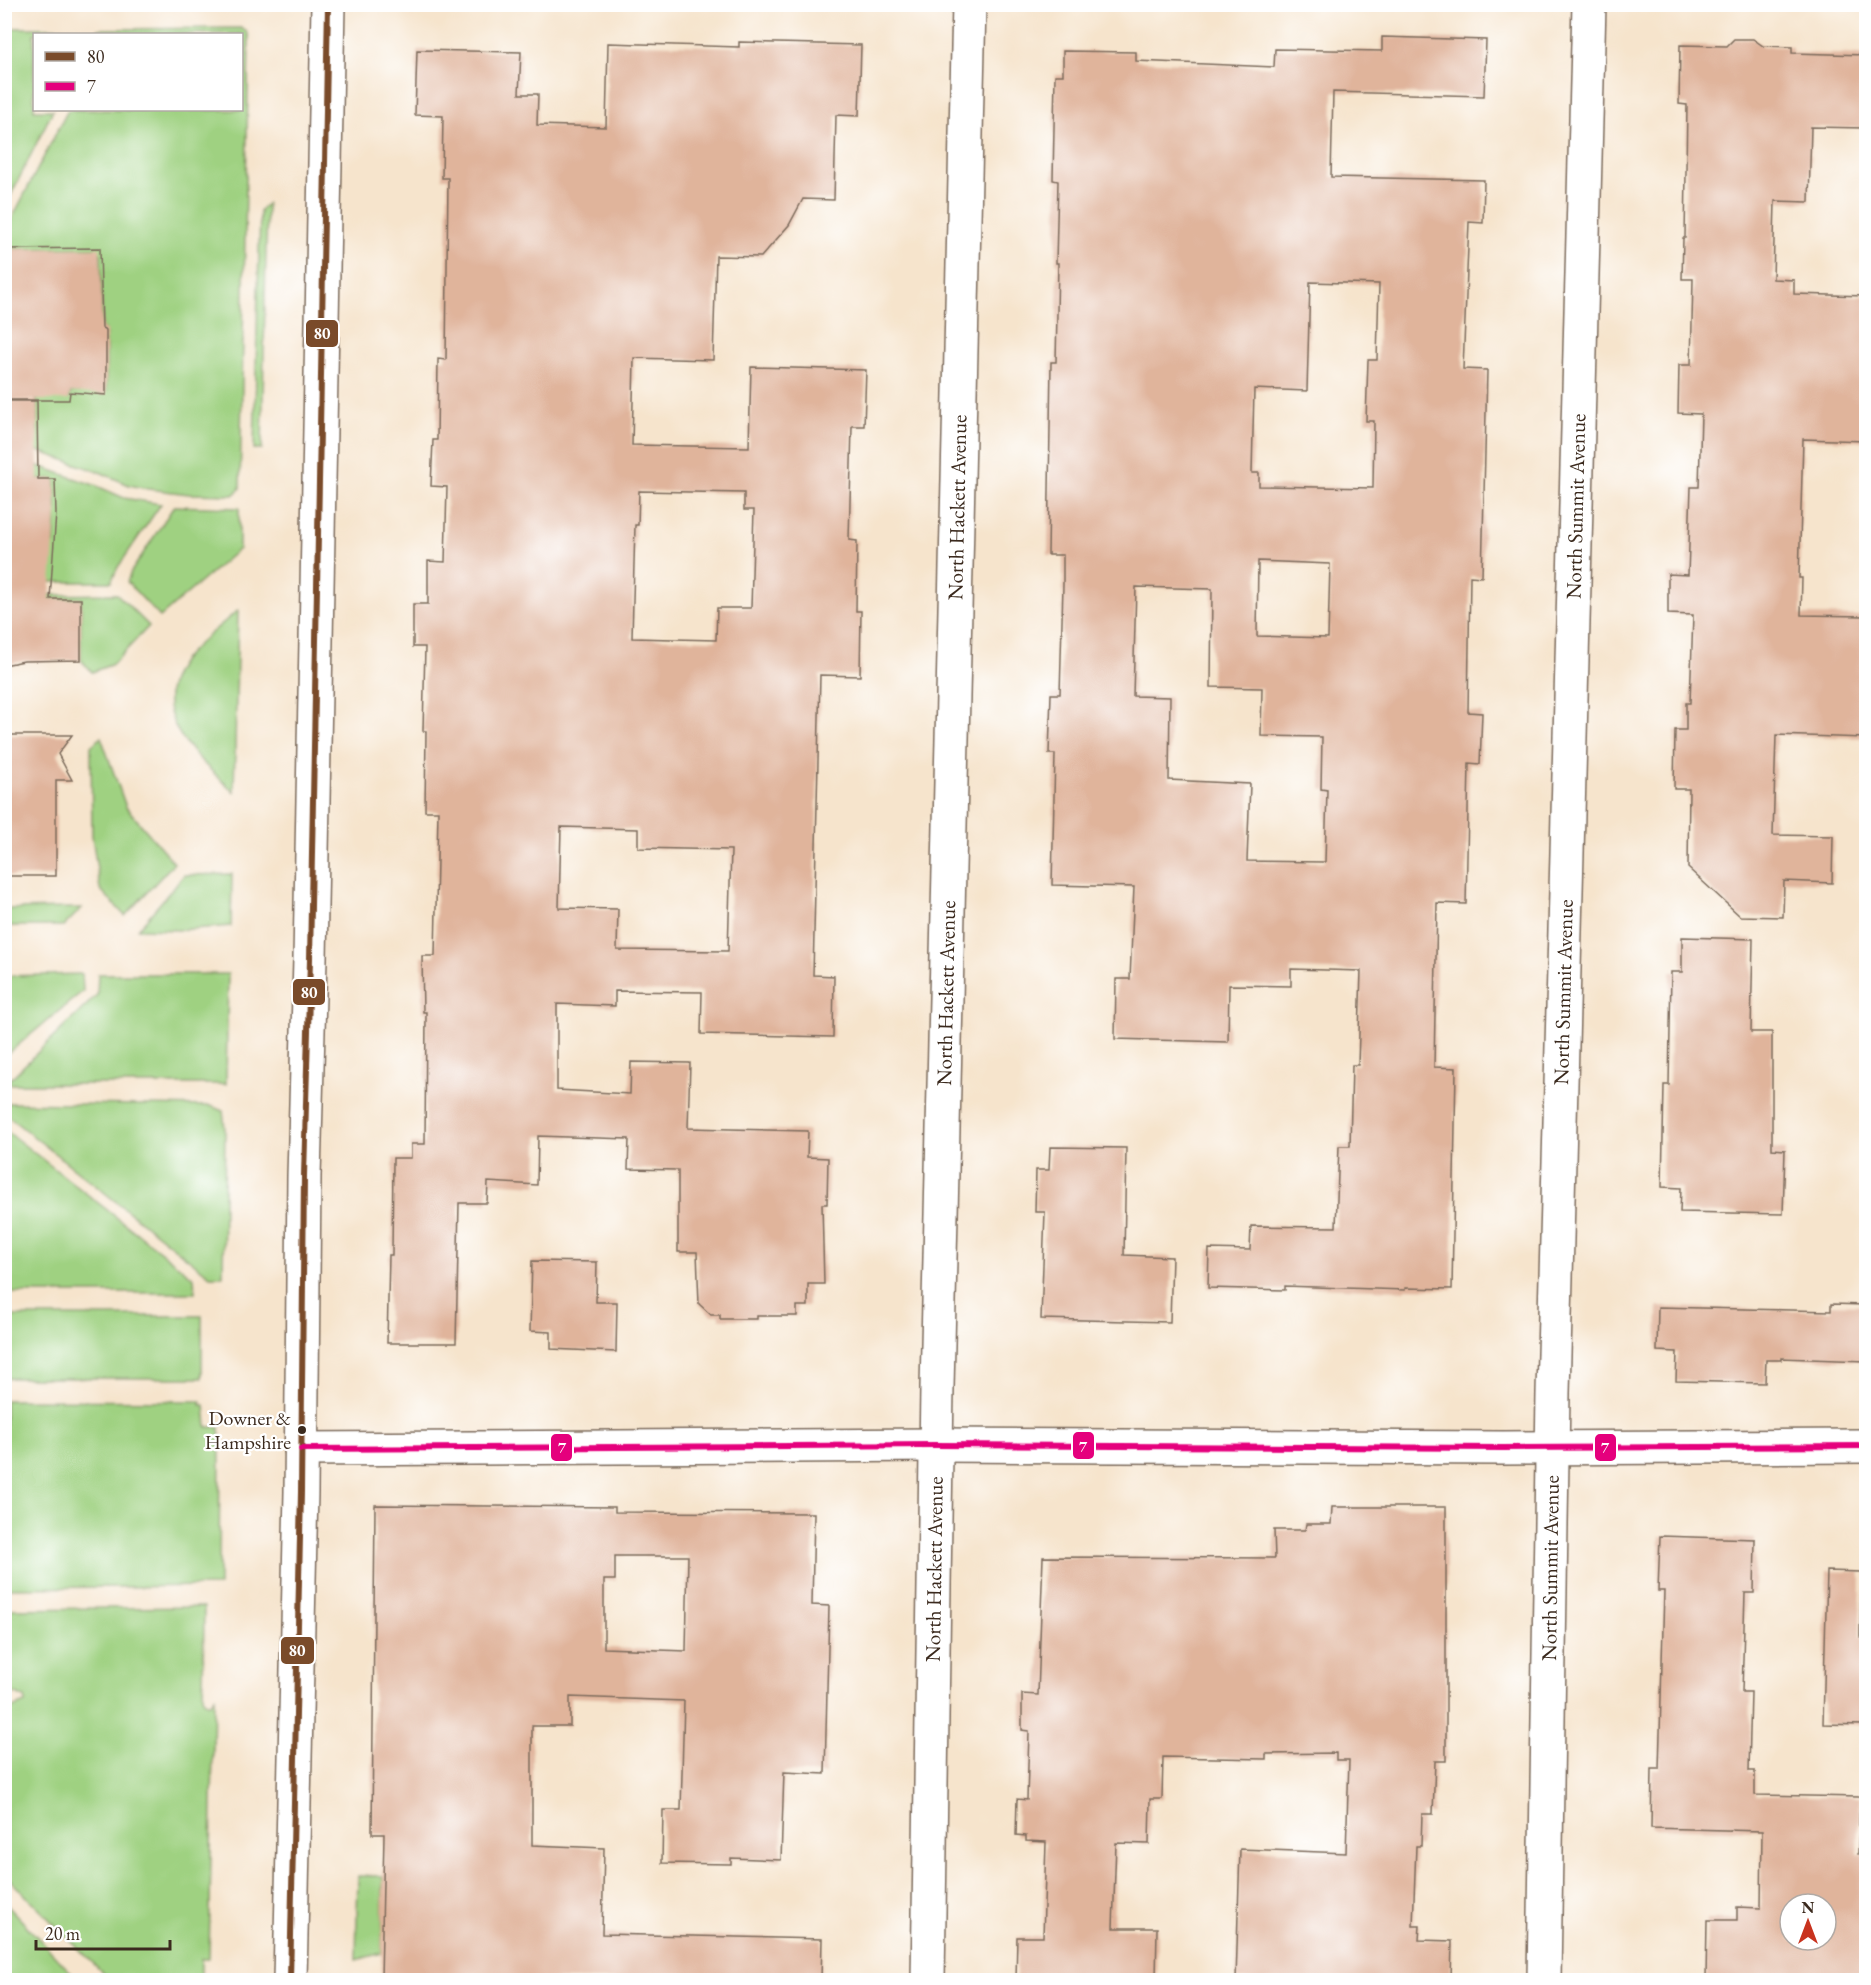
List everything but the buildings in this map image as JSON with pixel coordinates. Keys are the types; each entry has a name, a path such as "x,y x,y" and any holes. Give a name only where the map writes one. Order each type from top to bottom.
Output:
{"street":[{"path":"290,1980 328,4"},
{"name":"North Hackett Avenue","path":"928,1980 936,1445 969,4"},
{"name":"North Summit Avenue","path":"1544,1980 1552,1448 1589,4"},
{"path":"301,1449 936,1445 1552,1448 1866,1446"}],"green space":[{"path":"5,28 76,30 78,33 33,33 33,111 53,111 5,207"},
{"path":"241,28 247,32 249,37 240,489 233,495 189,494 129,485 102,473 35,450 37,397 69,399 71,392 104,395 106,391 106,330 102,328 101,254 95,248 5,249 5,232 67,111 243,111 243,33 96,33 99,29"},
{"path":"267,204 262,449 254,449 260,210"},
{"path":"33,464 124,498 161,504 118,567 111,582 26,582 54,543 56,513 55,479 11,479"},
{"path":"174,506 239,508 239,549 160,617 127,582 131,572"},
{"path":"117,594 149,626 113,664 92,672 81,660 81,599 46,599 46,595"},
{"path":"238,610 234,792 205,765 180,735 172,719 169,701 171,683 186,656"},
{"path":"101,737 126,807 174,863 125,916 100,889 92,836 91,746"},
{"path":"232,874 231,926 179,930 138,929 184,875"},
{"path":"82,908 64,926 5,926 5,909"},
{"path":"82,974 83,991 5,1056 5,976"},
{"path":"98,974 228,974 226,1084 5,1084 97,995"},
{"path":"5,1103 211,1106 223,1111 225,1129 223,1276 210,1276 5,1114"},
{"path":"5,1130 194,1278 195,1293 5,1293"},
{"path":"4,1316 202,1316 202,1378 5,1378"},
{"path":"5,1400 201,1401 200,1405 205,1405 207,1427 220,1427 219,1586 5,1588"},
{"path":"204,1607 203,1699 206,1703 210,1703 214,1697 209,1959 201,1959 201,1976 209,1977 209,1980 110,1980 5,1875 5,1715 7,1710 25,1703 25,1698 5,1693 5,1609"},
{"path":"358,1876 383,1876 382,1953 356,1960"},
{"path":"5,1903 78,1980 5,1980"}],"transit line":[{"name":"80","path":"290,1980 328,4"},
{"name":"7","path":"301,1449 936,1445 1503,1448 1866,1446"}],"place":[{"name":"Downer & Hampshire","path":"302,1430"}]}
